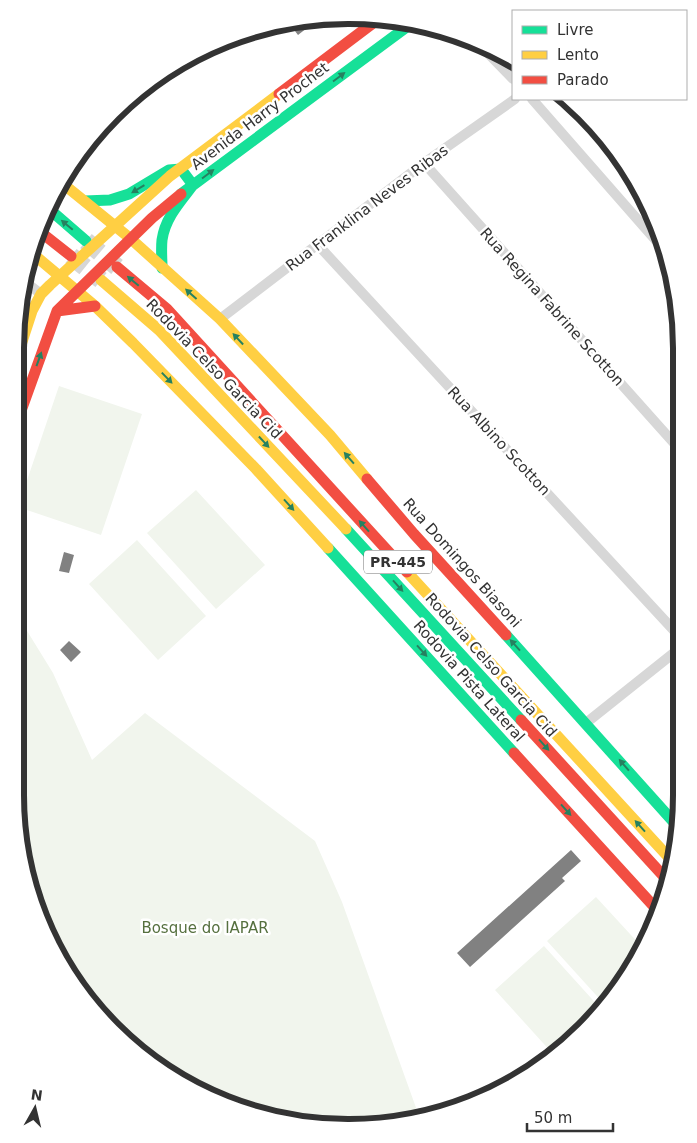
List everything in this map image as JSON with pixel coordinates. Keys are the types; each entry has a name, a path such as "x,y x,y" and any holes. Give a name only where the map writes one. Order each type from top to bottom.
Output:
{"main road":[{"name":"Avenida Harry Prochet","path":"41,294 170,176 372,24"},
{"name":"Avenida Harry Prochet","path":"57,311 152,218 173,200 403,29"},
{"path":"85,201 110,200 129,194 173,168 181,169 193,185 169,217 164,230 162,268"},
{"path":"67,187 116,226 220,319"},
{"path":"53,213 86,241"},
{"path":"44,235 72,256"},
{"path":"37,257 95,306"},
{"name":"Rodovia Celso Garcia Cid","path":"118,268 167,309 667,856"},
{"name":"Rodovia Celso Garcia Cid","path":"101,280 165,337 338,520 663,875"},
{"path":"24,335 32,310 41,294"},
{"path":"24,402 57,311 95,306"},
{"name":"Rodovia Pista Lateral","path":"95,306 256,469 654,906"},
{"name":"Rua Domingos Biasoni","path":"220,319 330,435 414,534 672,820"}],"street":[{"path":"491,57 512,78"},
{"name":"Rua Franklina Neves Ribas","path":"220,319 424,163 514,100"},
{"path":"533,100 654,238"},
{"name":"Rua Regina Fabrine Scotton","path":"424,163 673,442"},
{"name":"Rua Albino Scotton","path":"318,244 673,629"},
{"path":"30,286 41,294"},
{"path":"586,723 673,654"}],"green space":[{"path":"59,386 142,414 101,535 24,509 24,489"},
{"path":"196,490 265,565 216,609 147,533"},
{"path":"137,540 206,616 158,660 89,584"},
{"name":"Bosque do IAPAR","path":"24,626 53,673 92,760 145,713 315,841 342,902 417,1112 370,1119 327,1119 264,1108 224,1095 186,1076 134,1039 104,1009 78,975 48,919 35,879 24,816"},
{"path":"596,897 638,942 619,975 600,1000 547,941"},
{"path":"544,946 597,1004 563,1039 549,1050 495,990"}],"building":[{"path":"309,27 298,35 293,29"},
{"path":"64,552 74,555 69,573 59,571"},
{"path":"69,641 81,652 71,662 60,650"},
{"path":"571,850 581,861 562,878 565,881 470,967 457,953"}],"tunnel":[{"path":"86,241 117,267"},
{"path":"71,256 101,280"}],"traffic: fast":[{"path":"181,194 404,29"},
{"path":"85,201 110,200 129,194 169,170 181,169 193,185 166,225 162,240 162,268"},
{"path":"53,213 86,241"},
{"path":"346,529 521,720"},
{"path":"328,548 514,753"},
{"path":"506,635 672,821"}],"traffic: slow":[{"path":"24,336 32,311 41,294 50,285 170,176 279,94"},
{"path":"67,187 131,239 220,319 330,435 367,479"},
{"path":"37,257 95,306 133,343 256,469 328,548"},
{"path":"101,280 159,330 346,529"},
{"path":"407,572 667,856"}],"traffic: jam":[{"path":"279,94 371,24"},
{"path":"24,403 57,311 152,218 181,194"},
{"path":"44,235 71,256"},
{"path":"117,267 167,309 407,572"},
{"path":"57,311 95,306"},
{"path":"367,479 506,635"},
{"path":"521,720 663,875"},
{"path":"514,753 654,906"}]}
